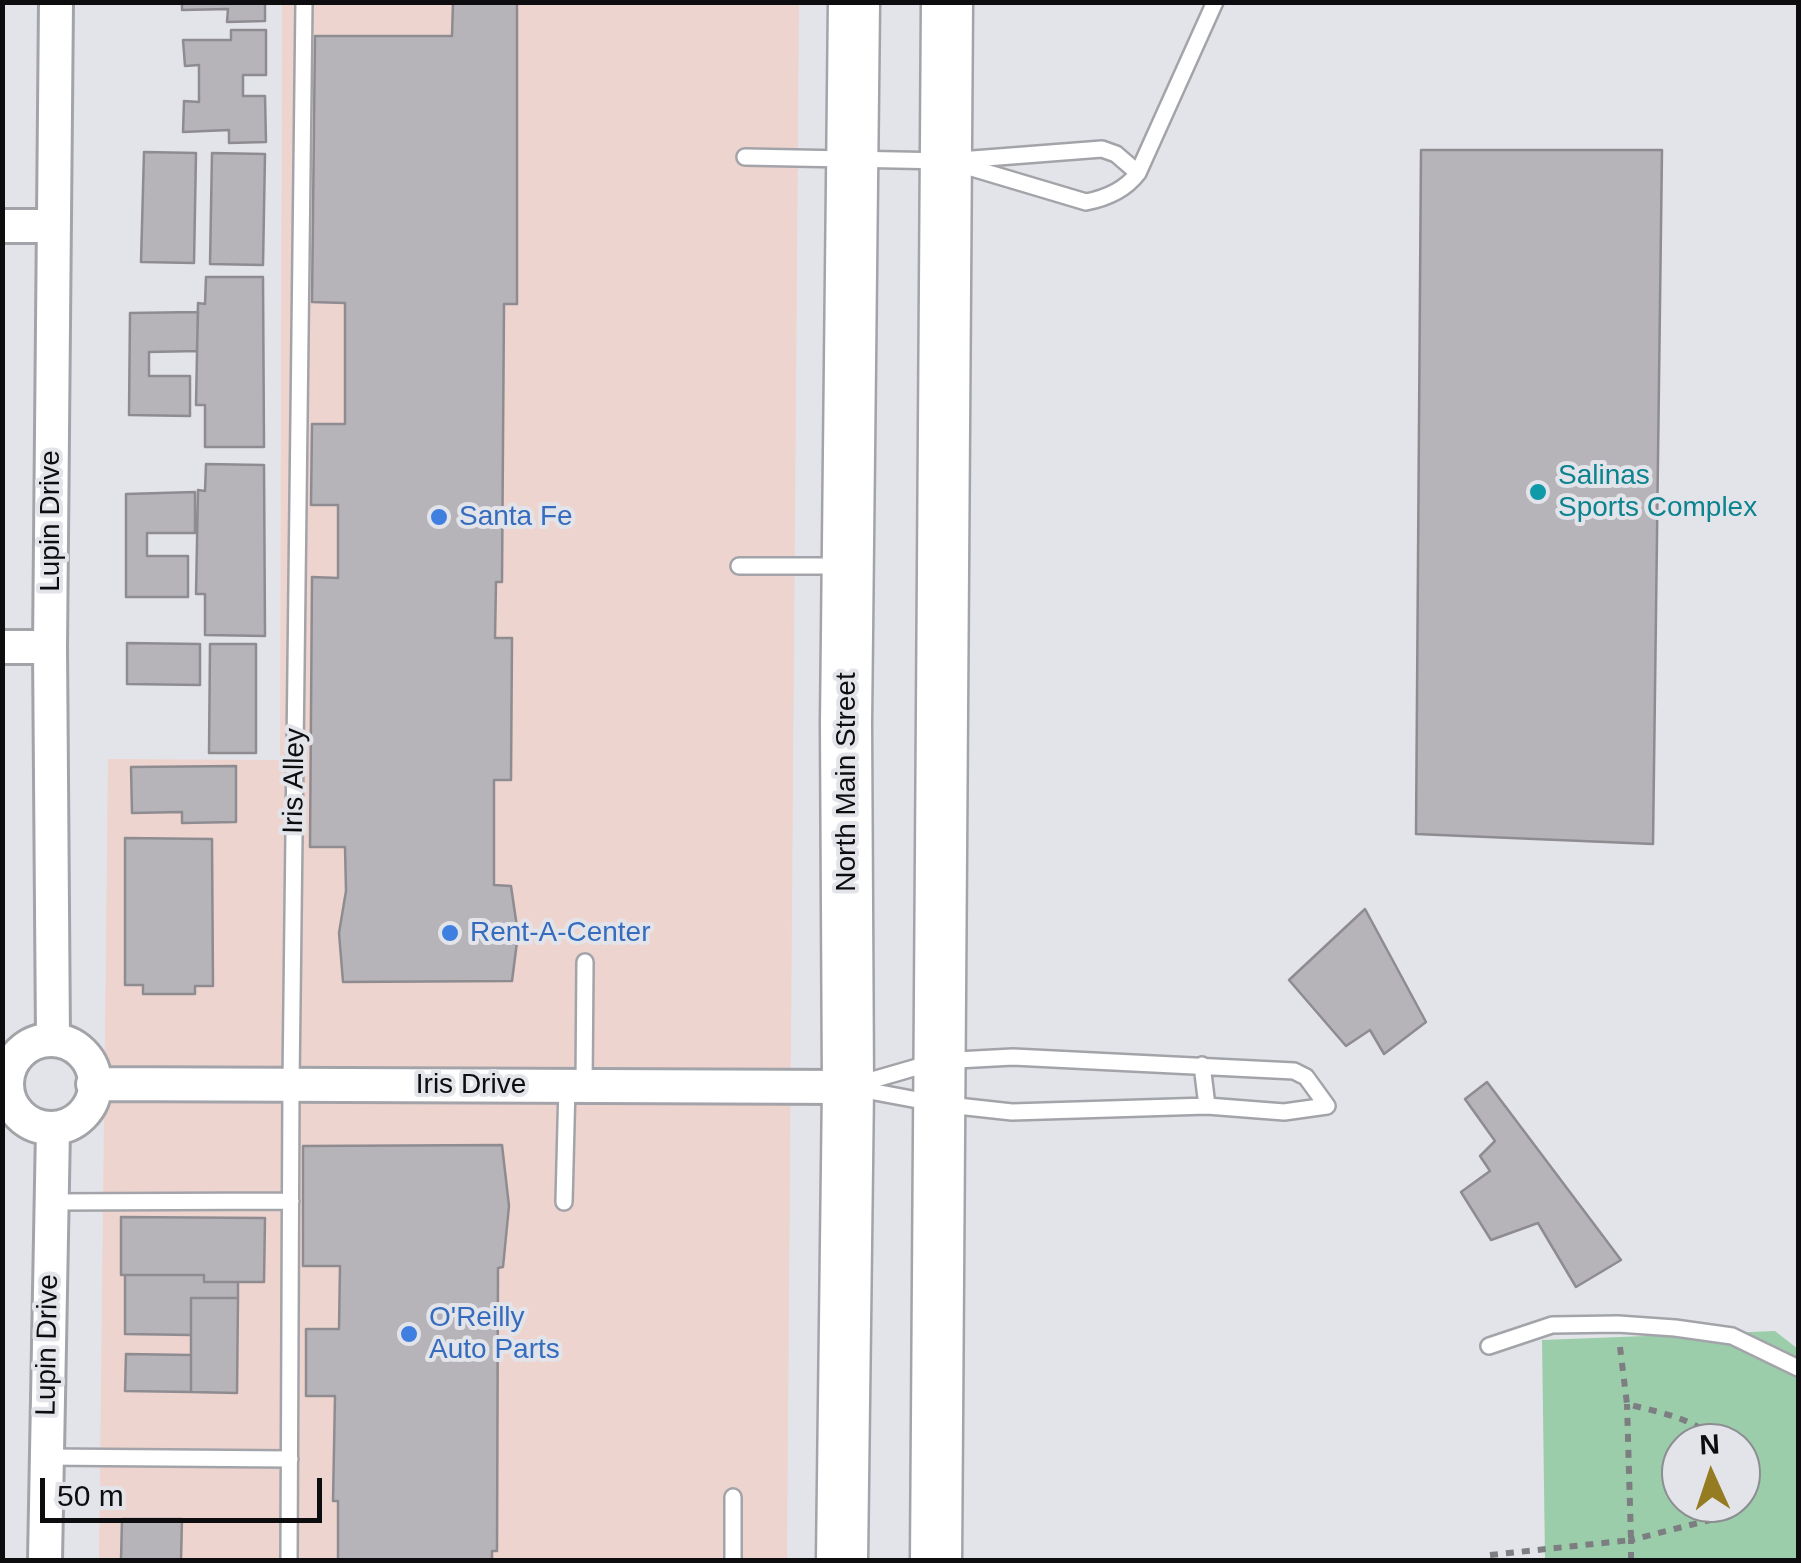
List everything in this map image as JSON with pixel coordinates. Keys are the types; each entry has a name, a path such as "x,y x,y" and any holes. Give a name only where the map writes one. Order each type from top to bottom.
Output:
{"main road":[{"name":"North Main Street","path":"842,1560 854,2"},
{"path":"936,1560 947,2"}],"street":[{"name":"Lupin Drive","path":"53,1039 50,646 56,2"},
{"path":"2,226 53,226"},
{"path":"2,647 50,646"},
{"path":"53,1039 76,1045 83,1052 89,1061 93,1084 85,1112 76,1122 54,1129 31,1126 22,1120 14,1110 5,1083 17,1055 27,1047 53,1039"},
{"name":"Iris Drive","path":"93,1084 848,1087"},
{"name":"Lupin Drive","path":"45,1560 54,1129"}],"lane":[{"name":"Iris Alley","path":"289,1560 304,2"},
{"path":"946,161 1086,202 1102,199 1128,185 1138,173 1215,2"},
{"path":"745,157 946,161 1102,150 1116,154 1138,173"},
{"path":"740,566 849,566"},
{"path":"564,1202 585,962"},
{"path":"848,1087 939,1082 1012,1112 1207,1106 1284,1112 1327,1106 1306,1078 1294,1071 1013,1057 939,1082 848,1087"},
{"path":"1202,1065 1207,1106"},
{"path":"52,1202 291,1201"},
{"path":"1489,1346 1552,1325 1618,1324 1732,1336 1798,1368"},
{"path":"46,1456 290,1460"},
{"path":"733,1560 734,1496"}],"path":[{"path":"1618,1324 1627,1404 1631,1560"},
{"path":"1627,1404 1688,1423"},
{"path":"1490,1555 1631,1540 1698,1523"}],"shaded area":[{"path":"282,3 799,3 787,1560 99,1560 108,759 280,760"}],"green space":[{"path":"1775,1331 1798,1349 1798,1560 1545,1560 1542,1340"}],"building":[{"path":"182,2 265,2 265,21 227,22 228,9 182,10"},
{"path":"453,2 517,2 517,304 504,304 502,582 496,582 495,638 512,638 511,780 494,780 494,885 511,886 518,934 512,981 343,982 339,933 346,891 345,847 310,847 312,577 338,578 338,505 311,505 312,424 345,424 345,303 312,302 315,36 452,36"},
{"path":"231,30 266,30 266,75 243,75 243,96 265,96 266,142 229,143 229,130 183,132 184,101 199,102 199,65 185,66 183,40 231,40"},
{"name":"Salinas Sports Complex","path":"1421,150 1662,150 1653,844 1416,834"},
{"path":"144,152 196,153 194,263 141,262"},
{"path":"212,153 265,154 263,265 210,264"},
{"path":"206,277 263,277 264,447 205,447 205,405 196,405 198,303 205,304"},
{"path":"198,312 197,351 149,352 149,376 190,376 190,416 129,415 130,313"},
{"path":"206,464 264,465 265,636 205,635 205,594 196,594 198,490 205,491"},
{"path":"195,492 195,533 147,533 147,556 188,556 188,597 126,597 126,494"},
{"path":"127,643 200,644 200,685 127,684"},
{"path":"210,644 256,644 256,753 209,753"},
{"path":"236,766 236,822 182,823 182,812 132,813 131,767"},
{"path":"125,838 212,839 213,986 195,986 195,994 143,994 143,985 125,985"},
{"path":"1365,909 1426,1022 1384,1054 1370,1030 1346,1046 1289,980"},
{"path":"1487,1082 1621,1260 1576,1287 1538,1223 1491,1240 1461,1192 1490,1171 1480,1156 1495,1141 1465,1099"},
{"path":"502,1145 509,1206 503,1267 498,1268 497,1551 492,1551 492,1560 338,1560 338,1501 333,1501 335,1396 306,1396 306,1329 339,1329 340,1266 303,1266 303,1146"},
{"path":"121,1217 265,1218 264,1282 204,1282 204,1275 121,1275"},
{"path":"125,1275 204,1275 204,1282 238,1282 238,1298 191,1298 191,1335 125,1334"},
{"path":"191,1298 238,1298 237,1393 191,1392"},
{"path":"126,1354 191,1355 191,1392 125,1391"},
{"path":"122,1519 182,1519 181,1560 121,1560"}],"place":[{"name":"Salinas Sports Complex","path":"1538,492"},
{"name":"Santa Fe","path":"439,517"},
{"name":"Rent-A-Center","path":"450,933"},
{"name":"O'Reilly Auto Parts","path":"409,1334"}]}
